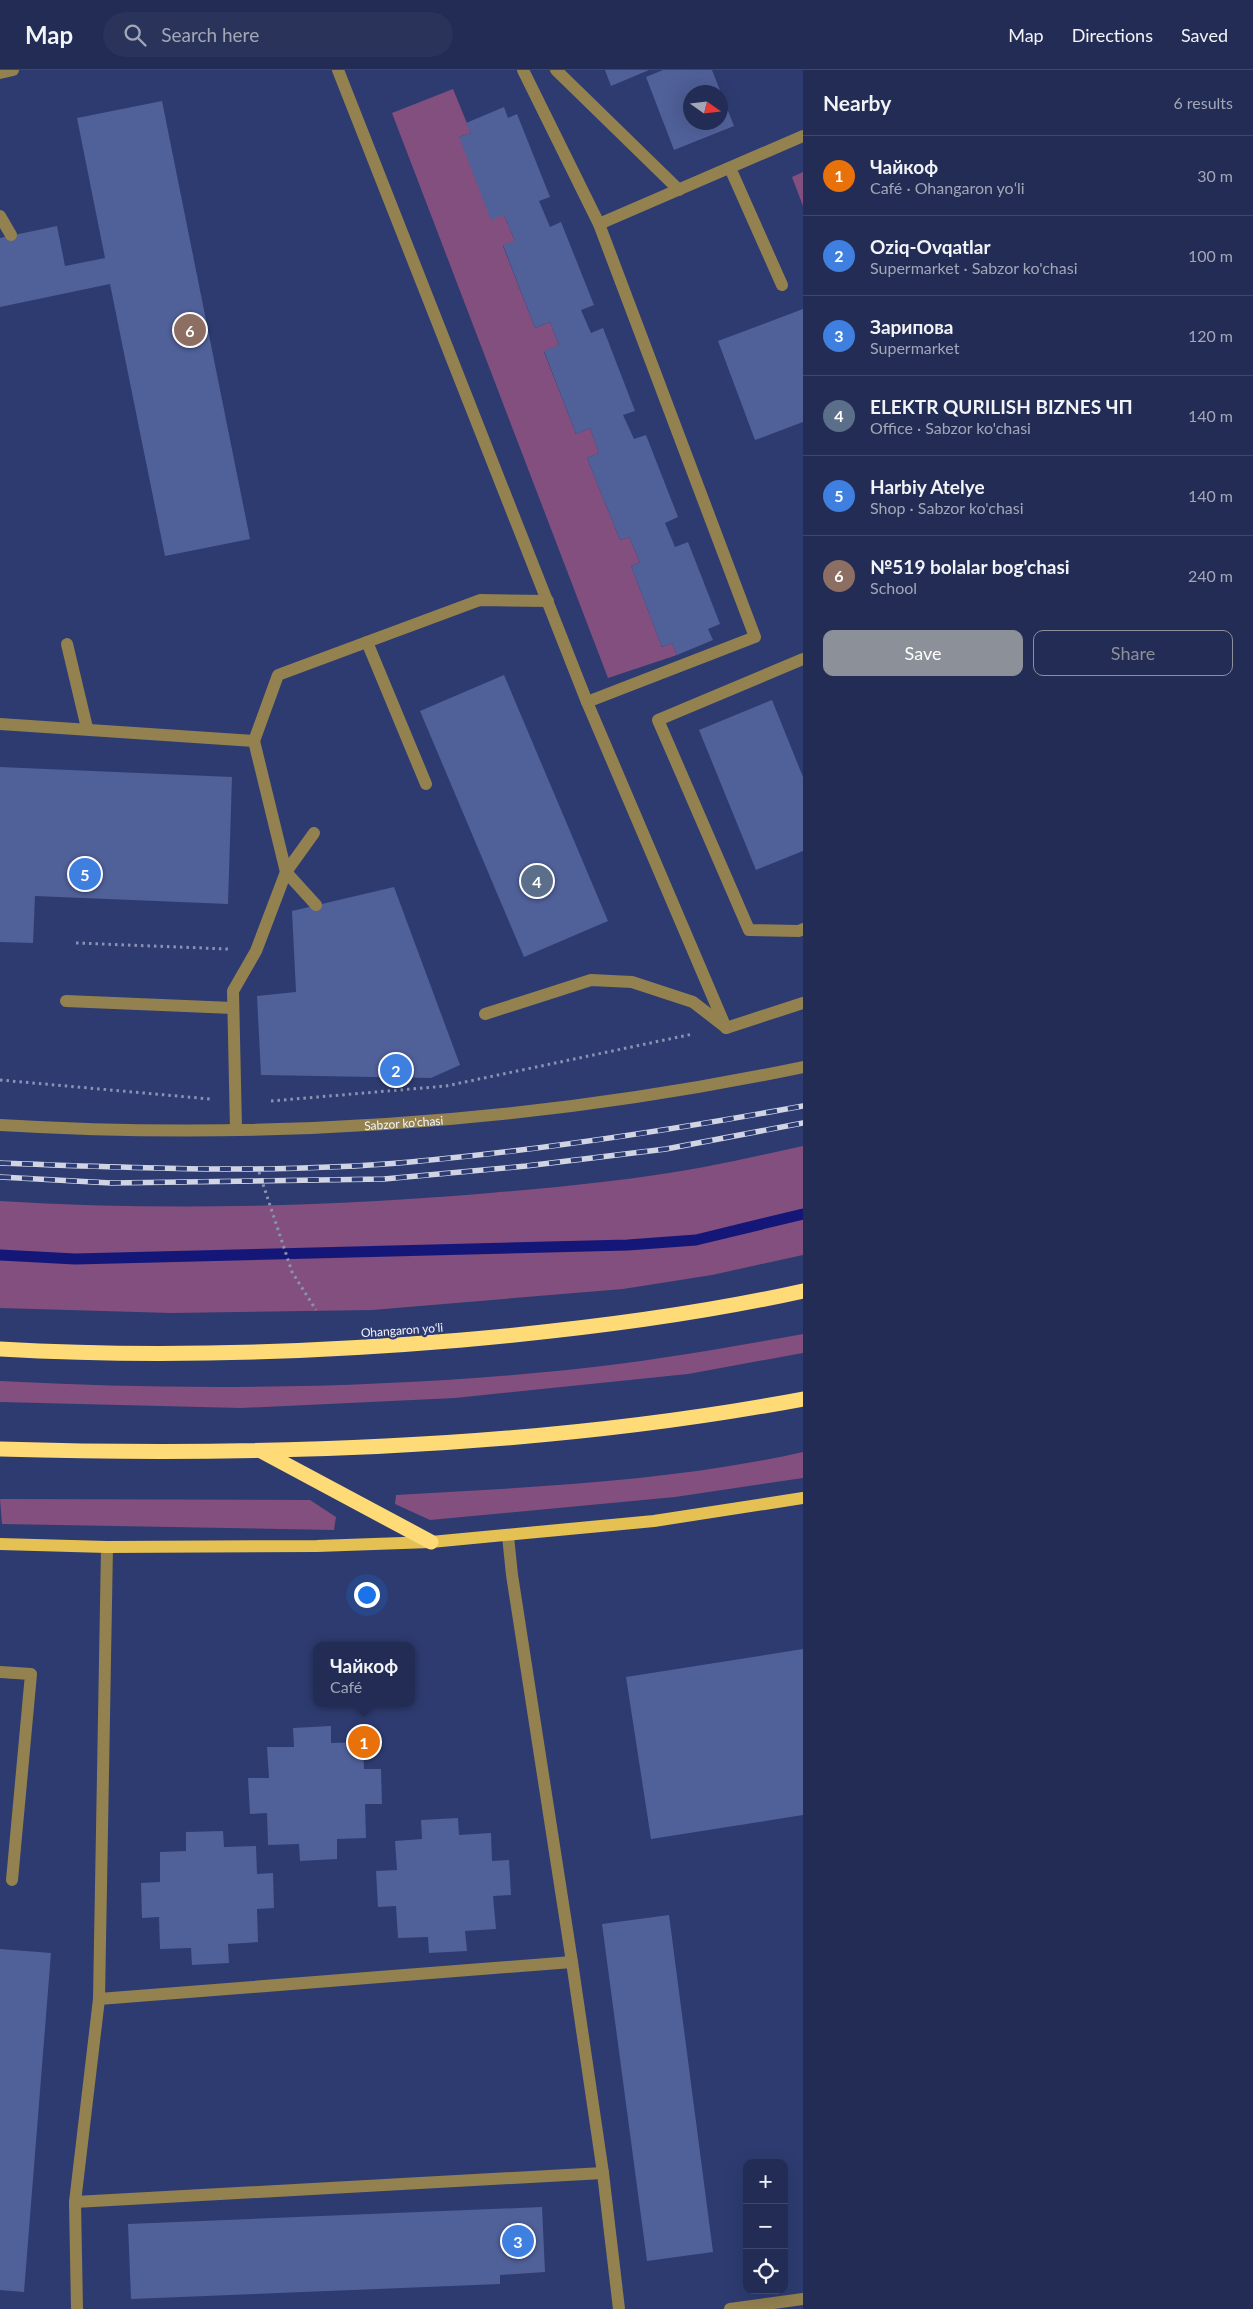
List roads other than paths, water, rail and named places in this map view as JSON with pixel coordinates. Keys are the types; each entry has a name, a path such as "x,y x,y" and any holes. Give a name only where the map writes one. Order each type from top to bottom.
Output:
{"highway":[{"name":"Ohangaron yoʻli","path":"0,1349 112,1354 318,1351 536,1334 720,1307 803,1291"},
{"path":"0,1449 260,1450 448,1441 598,1430 722,1414 803,1399"},
{"path":"260,1450 431,1542"}],"main road":[{"path":"0,1544 107,1547 317,1546 431,1542 654,1521 803,1498"}],"street":[{"path":"0,73 13,70"},
{"path":"338,70 587,702 726,1028"},
{"path":"523,70 599,224 756,636 587,702"},
{"path":"556,70 679,190"},
{"path":"599,224 803,136"},
{"path":"730,168 782,285"},
{"path":"0,216 11,235"},
{"path":"316,905 286,872 254,741 278,675 480,600 548,601"},
{"path":"367,642 426,784"},
{"path":"67,644 87,728"},
{"path":"803,658 658,720 749,930 799,931 803,929"},
{"path":"0,724 87,728 254,741"},
{"path":"236,1129 233,991 256,950 286,872 314,833"},
{"path":"485,1014 591,980 632,982 693,1002 726,1028"},
{"path":"66,1001 233,1008"},
{"path":"726,1028 803,1003"},
{"name":"Sabzor ko'chasi","path":"0,1125 98,1130 341,1127 520,1112 711,1085 803,1067"},
{"path":"508,1536 512,1575 603,2173 620,2309"},
{"path":"77,2309 75,2202 99,1999 107,1547"},
{"path":"0,1672 31,1674 12,1880"},
{"path":"99,1999 572,1962"},
{"path":"75,2202 603,2173"},
{"path":"730,2309 803,2299"}],"waterway":[{"path":"0,1255 75,1259 628,1245 696,1240 803,1214"}],"railway":[{"path":"0,1163 205,1169 359,1166 459,1157 558,1145 656,1131 803,1106"},
{"path":"0,1177 111,1183 384,1179 526,1166 666,1149 803,1123"}],"place":[{"name":"№519 bolalar bog'chasi","path":"190,330"},
{"name":"Harbiy Atelye","path":"85,874"},
{"name":"ELEKTR QURILISH BIZNES ЧП","path":"537,881"},
{"name":"Oziq-Ovqatlar","path":"396,1070"},
{"name":"Чайкоф","path":"364,1742"},
{"name":"Зарипова","path":"518,2241"}]}
